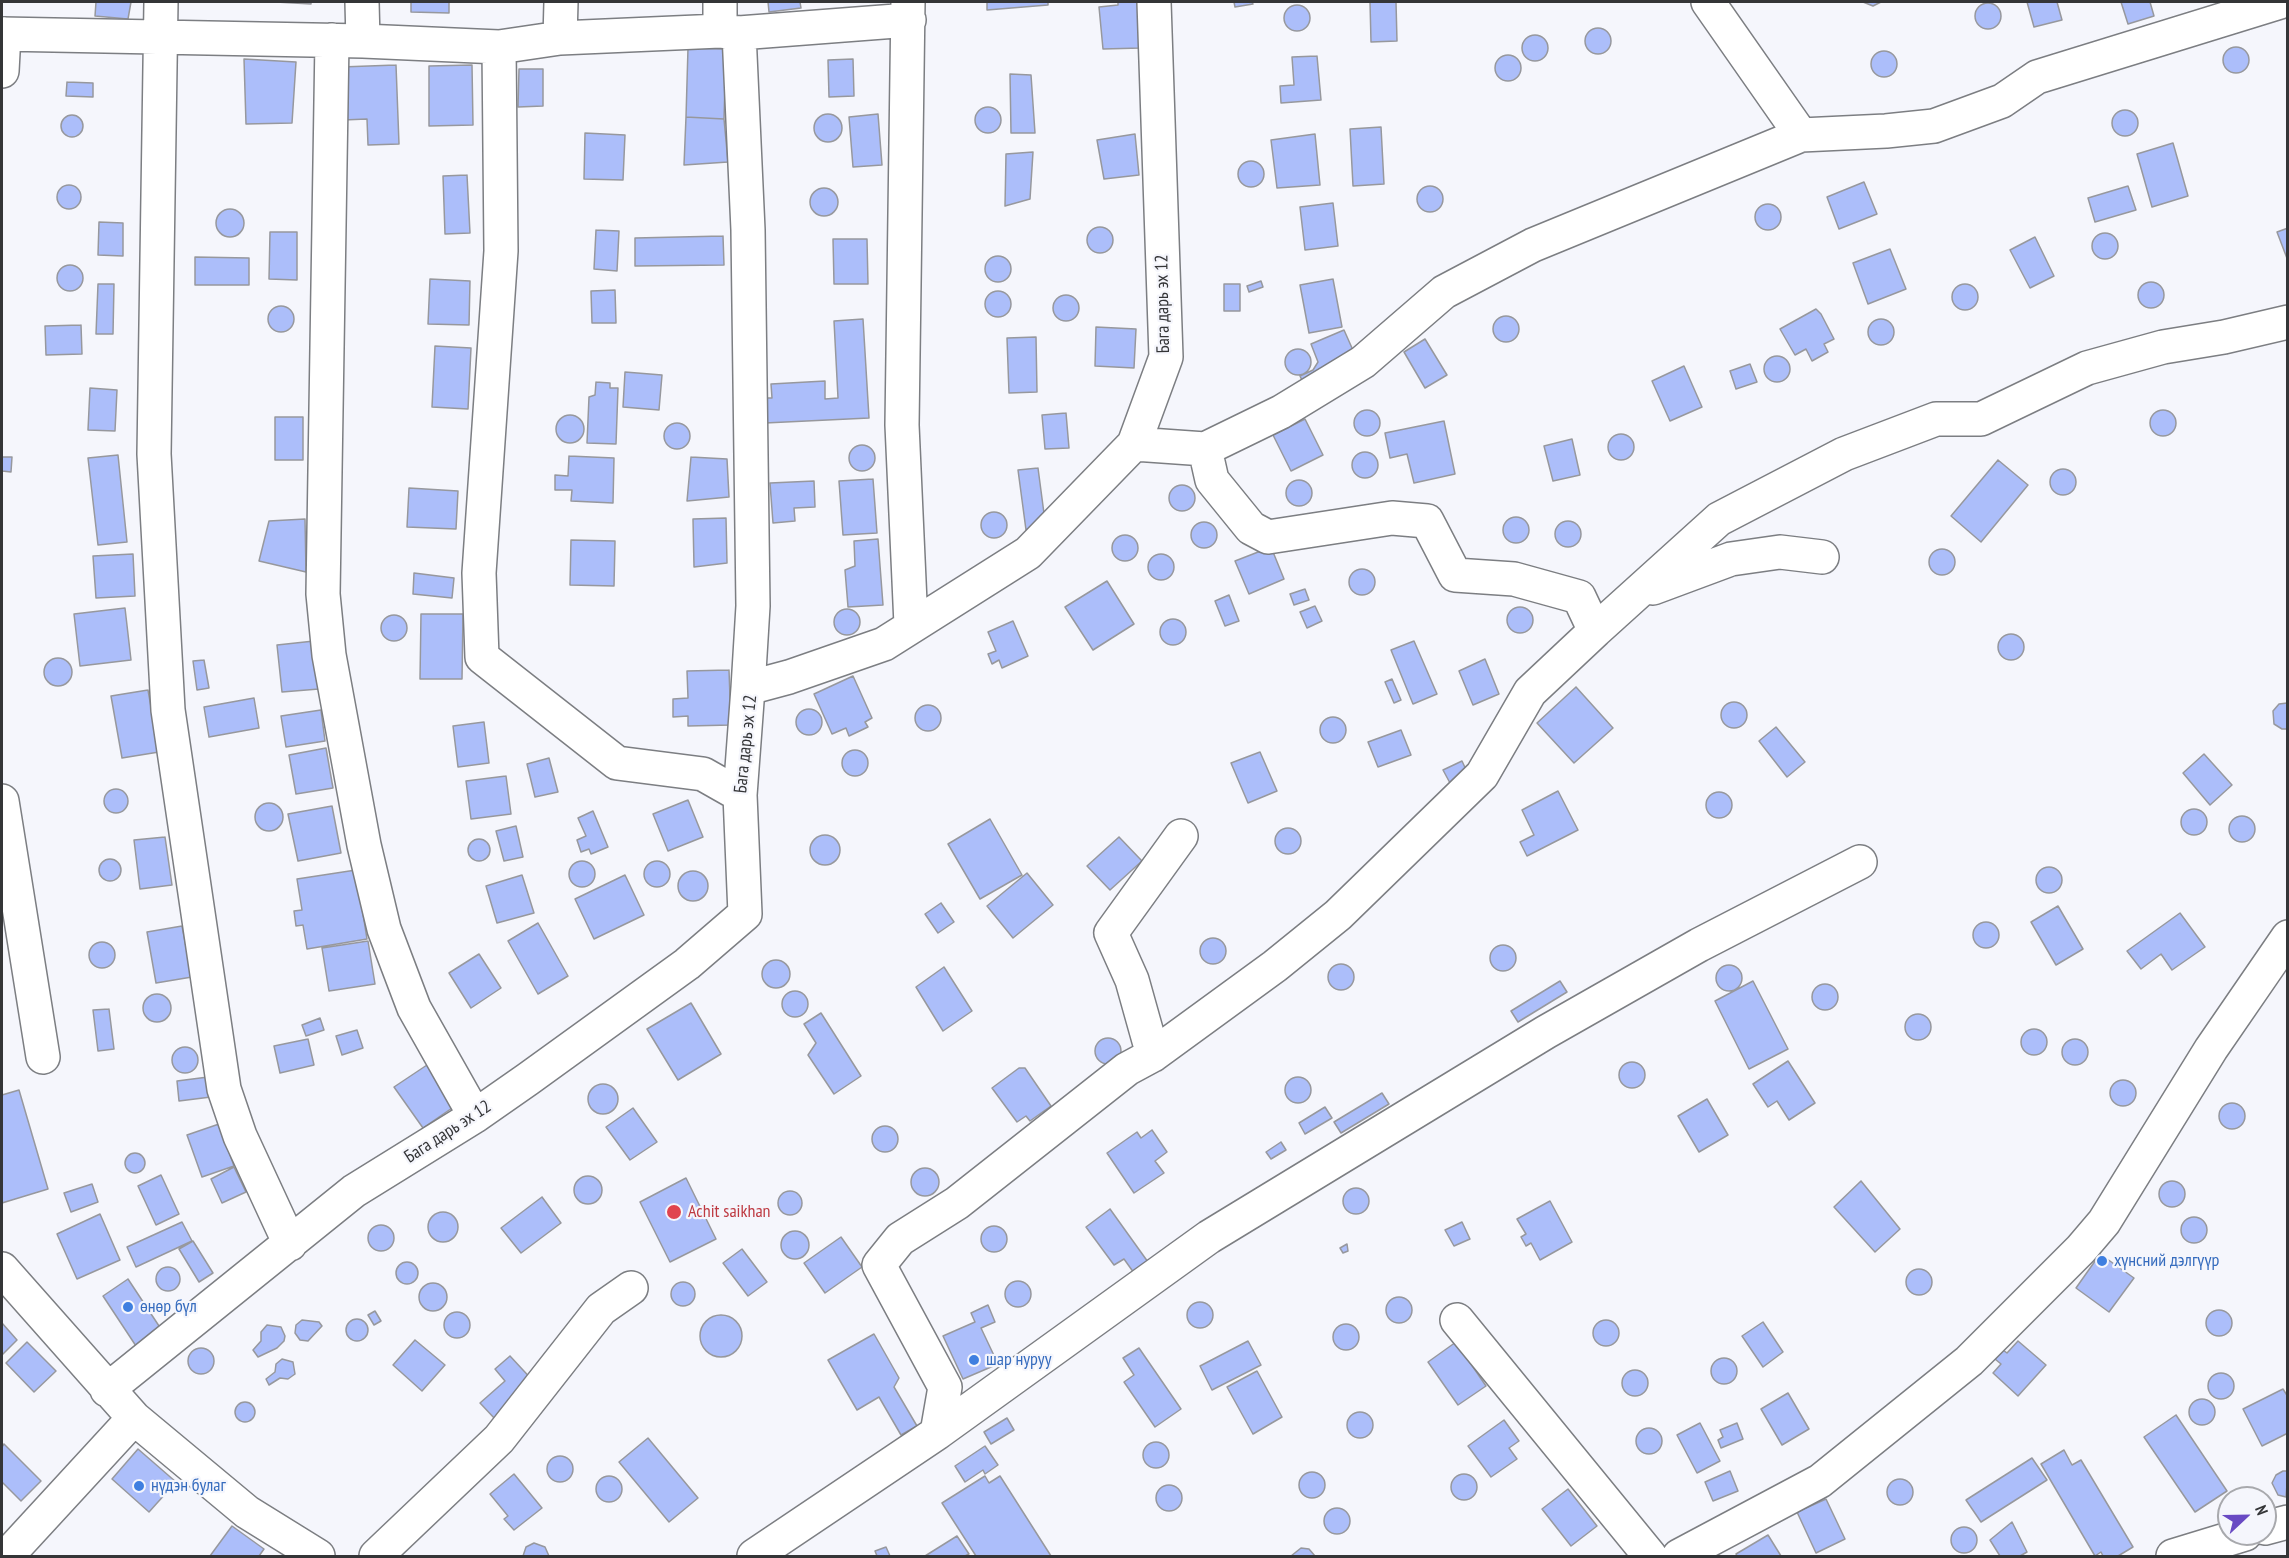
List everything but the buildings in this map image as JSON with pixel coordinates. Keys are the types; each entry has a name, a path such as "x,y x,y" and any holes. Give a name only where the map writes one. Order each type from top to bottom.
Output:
{"street":[{"path":"161,2 154,454 168,710 224,1089 240,1136 290,1244"},
{"path":"362,2 347,41 323,594 329,655 364,845 384,929 414,1008 475,1116"},
{"path":"560,38 561,2"},
{"name":"Бага дарь эх 12","path":"107,1390 354,1191 475,1116 687,964 745,914 740,795 748,688 789,677 884,644 1028,553 1134,444 1166,357 1155,2"},
{"path":"1708,2 1801,135"},
{"path":"1134,444 1205,449 1281,412 1363,362 1444,292 1454,286 1533,245 1801,135 1934,126 2002,101 2037,77 2280,2"},
{"path":"2,71 3,34 347,41 499,47 560,38 726,22 908,11 902,425 911,625"},
{"path":"726,22 748,230 753,606 748,688"},
{"path":"499,47 501,251 479,573 482,657 617,763 702,774 740,795"},
{"path":"937,1433 945,1387 879,1265 900,1239 957,1203 1127,1069 1153,1055 1275,966 1338,915 1482,775 1530,692 1719,519 1844,454 1936,419 1981,419 2086,368 2163,347 2224,337 2288,322"},
{"path":"1205,449 1212,480 1251,528 1268,537 1392,518 1427,521 1455,575 1514,579 1579,597 1595,631"},
{"path":"1635,594 1731,559 1780,552 1822,557"},
{"path":"2,801 43,1057"},
{"path":"1153,1055 1132,980 1110,933 1181,836"},
{"path":"754,1557 937,1433 1209,1237 1546,1032 1699,945 1860,862"},
{"path":"1679,1557 1820,1481 1969,1361 2081,1250 2104,1222 2211,1049 2288,937"},
{"path":"2,1269 134,1418 247,1512 318,1557"},
{"path":"376,1557 499,1439 601,1309 631,1287"},
{"path":"1457,1320 1650,1557"},
{"path":"7,1557 134,1418"},
{"path":"2173,1557 2217,1543"}],"place":[{"name":"Achit saikhan","path":"674,1212"},
{"name":"хүнсний дэлгүүр","path":"2102,1261"},
{"name":"өнөр бүл","path":"128,1307"},
{"name":"шар нуруу","path":"974,1360"},
{"name":"нүдэн булаг","path":"139,1486"}]}
